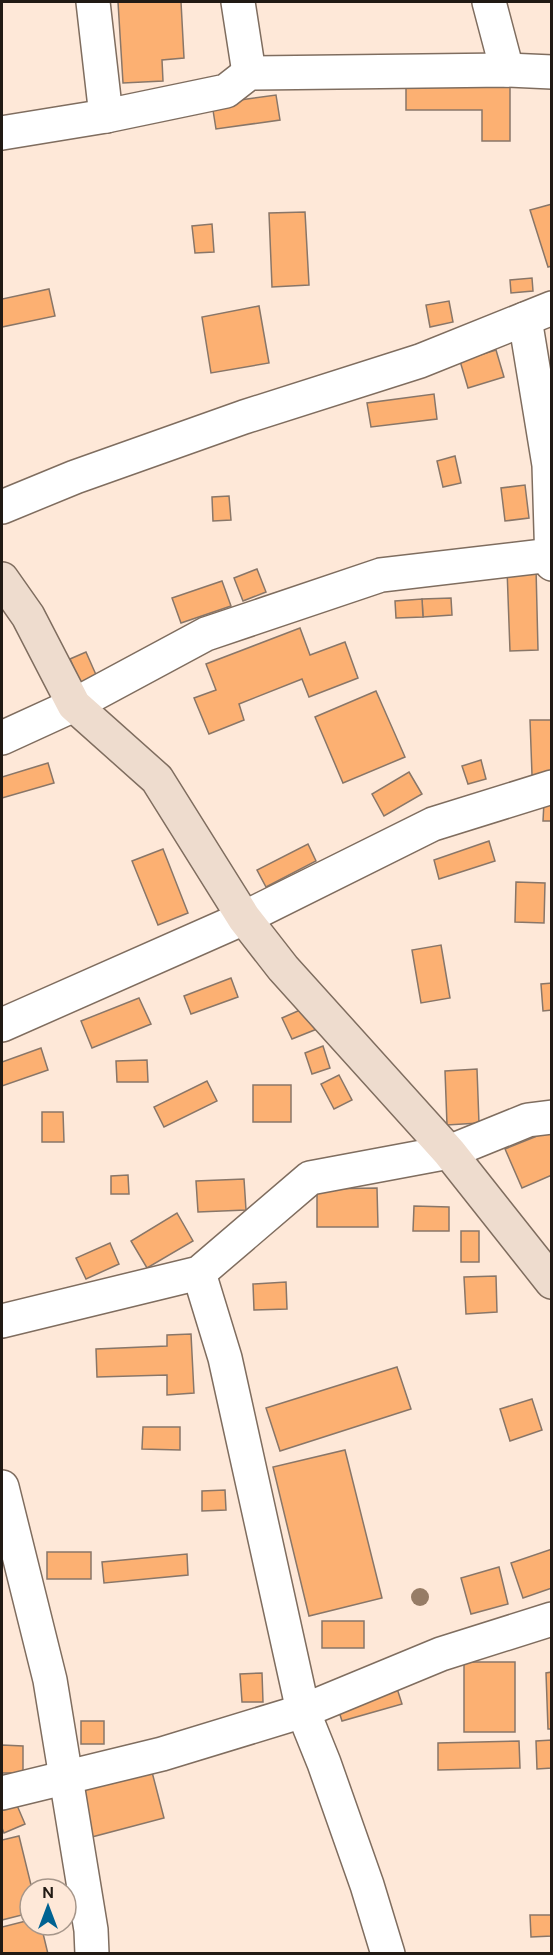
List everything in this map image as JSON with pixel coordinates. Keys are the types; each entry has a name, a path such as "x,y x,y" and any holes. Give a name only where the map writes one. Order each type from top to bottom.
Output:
{"street":[{"path":"93,2 106,116"},
{"path":"238,2 249,73"},
{"path":"489,2 507,70"},
{"path":"2,133 106,116 226,90 249,73 507,70 552,72"},
{"path":"2,507 75,477 233,421 420,361 538,314 549,465 551,558 381,575 206,634 74,705 2,738"},
{"path":"2,579 28,616 74,705 157,779 244,918 283,968 449,1152 552,1282"},
{"path":"2,1025 244,918 433,824 552,787"},
{"path":"2,1321 199,1273 310,1178 449,1152 528,1119 552,1117"},
{"path":"199,1273 225,1358 303,1712 324,1763 367,1885 388,1953"},
{"path":"3,1498 50,1680 92,1953"},
{"path":"2,1794 162,1755 303,1712 441,1654 552,1619"}],"building":[{"path":"118,2 181,2 184,58 162,60 163,81 123,83"},
{"path":"406,85 510,85 510,141 482,141 482,110 406,110"},
{"path":"276,95 280,120 216,129 212,104"},
{"path":"552,204 552,266 548,267 530,210"},
{"path":"305,212 309,285 272,287 269,213"},
{"path":"212,224 214,252 195,253 192,226"},
{"path":"532,278 533,291 511,293 510,280"},
{"path":"49,289 55,316 2,327 2,299"},
{"path":"449,301 453,322 430,327 426,305"},
{"path":"259,306 269,363 211,373 202,317"},
{"path":"496,350 504,377 468,388 460,361"},
{"path":"434,394 437,419 371,427 367,403"},
{"path":"455,456 461,483 443,487 437,461"},
{"path":"525,485 529,518 505,521 501,488"},
{"path":"229,496 231,520 213,521 212,497"},
{"path":"536,568 538,650 510,651 507,569"},
{"path":"257,569 266,592 243,601 234,578"},
{"path":"222,581 231,606 181,623 172,598"},
{"path":"451,598 452,615 423,617 422,599"},
{"path":"422,599 423,617 396,618 395,601"},
{"path":"300,628 310,655 345,642 358,678 309,697 302,679 239,704 244,720 209,734 194,698 216,690 206,664"},
{"path":"86,652 97,677 81,684 70,659"},
{"path":"376,691 405,757 343,783 315,717"},
{"path":"530,720 552,720 552,774 532,775"},
{"path":"481,760 486,779 468,784 462,766"},
{"path":"48,763 54,783 2,798 2,777"},
{"path":"409,772 422,794 384,816 372,794"},
{"path":"544,802 552,802 552,821 543,821"},
{"path":"489,841 495,861 439,879 434,860"},
{"path":"308,844 316,861 266,887 257,870"},
{"path":"163,849 188,913 158,925 132,861"},
{"path":"516,882 545,883 544,923 515,922"},
{"path":"441,945 450,998 421,1003 412,950"},
{"path":"231,978 238,997 191,1014 184,996"},
{"path":"552,983 552,1010 543,1011 541,984"},
{"path":"139,998 151,1024 92,1048 81,1021"},
{"path":"307,1007 317,1029 292,1039 282,1018"},
{"path":"323,1046 330,1068 312,1074 305,1053"},
{"path":"41,1048 48,1070 2,1086 2,1062"},
{"path":"147,1060 148,1082 117,1082 116,1061"},
{"path":"477,1069 479,1123 447,1125 445,1071"},
{"path":"339,1075 352,1100 334,1109 321,1084"},
{"path":"207,1081 217,1101 164,1127 154,1107"},
{"path":"253,1085 291,1085 291,1122 253,1122"},
{"path":"42,1112 63,1112 64,1142 42,1142"},
{"path":"552,1130 552,1175 522,1188 505,1149"},
{"path":"128,1175 129,1194 111,1194 111,1176"},
{"path":"244,1179 246,1210 198,1212 196,1181"},
{"path":"377,1188 378,1227 317,1227 317,1189"},
{"path":"414,1206 449,1207 449,1231 413,1231"},
{"path":"177,1213 193,1241 147,1268 131,1241"},
{"path":"461,1231 479,1231 479,1262 461,1262"},
{"path":"110,1243 119,1264 86,1279 76,1258"},
{"path":"496,1276 497,1312 466,1314 464,1277"},
{"path":"286,1282 287,1309 254,1310 253,1284"},
{"path":"191,1334 194,1393 167,1395 167,1375 97,1377 96,1349 167,1346 167,1335"},
{"path":"397,1367 411,1409 280,1451 266,1408"},
{"path":"532,1399 542,1430 510,1441 500,1409"},
{"path":"143,1427 180,1427 180,1450 142,1449"},
{"path":"345,1450 382,1598 309,1616 273,1467"},
{"path":"225,1490 226,1510 202,1511 202,1491"},
{"path":"552,1549 552,1588 523,1598 511,1563"},
{"path":"47,1552 91,1552 91,1579 47,1579"},
{"path":"187,1554 188,1575 104,1583 102,1562"},
{"path":"499,1567 508,1604 471,1614 461,1578"},
{"path":"322,1621 364,1621 364,1648 322,1648"},
{"path":"464,1662 515,1662 515,1732 464,1732"},
{"path":"552,1672 552,1729 548,1729 546,1673"},
{"path":"262,1673 263,1702 242,1702 240,1674"},
{"path":"395,1682 402,1704 342,1721 335,1699"},
{"path":"81,1721 104,1721 104,1744 81,1744"},
{"path":"552,1740 552,1768 537,1769 536,1741"},
{"path":"519,1741 520,1768 438,1770 438,1743"},
{"path":"2,1745 23,1746 23,1773 2,1773"},
{"path":"152,1772 164,1818 88,1838 77,1792"},
{"path":"13,1796 25,1824 4,1833 2,1801"},
{"path":"19,1836 29,1877 18,1877 18,1916 2,1920 2,1840"},
{"path":"530,1915 552,1915 552,1936 531,1937"},
{"path":"18,1923 18,1937 44,1937 48,1954 2,1954 2,1927"}]}
